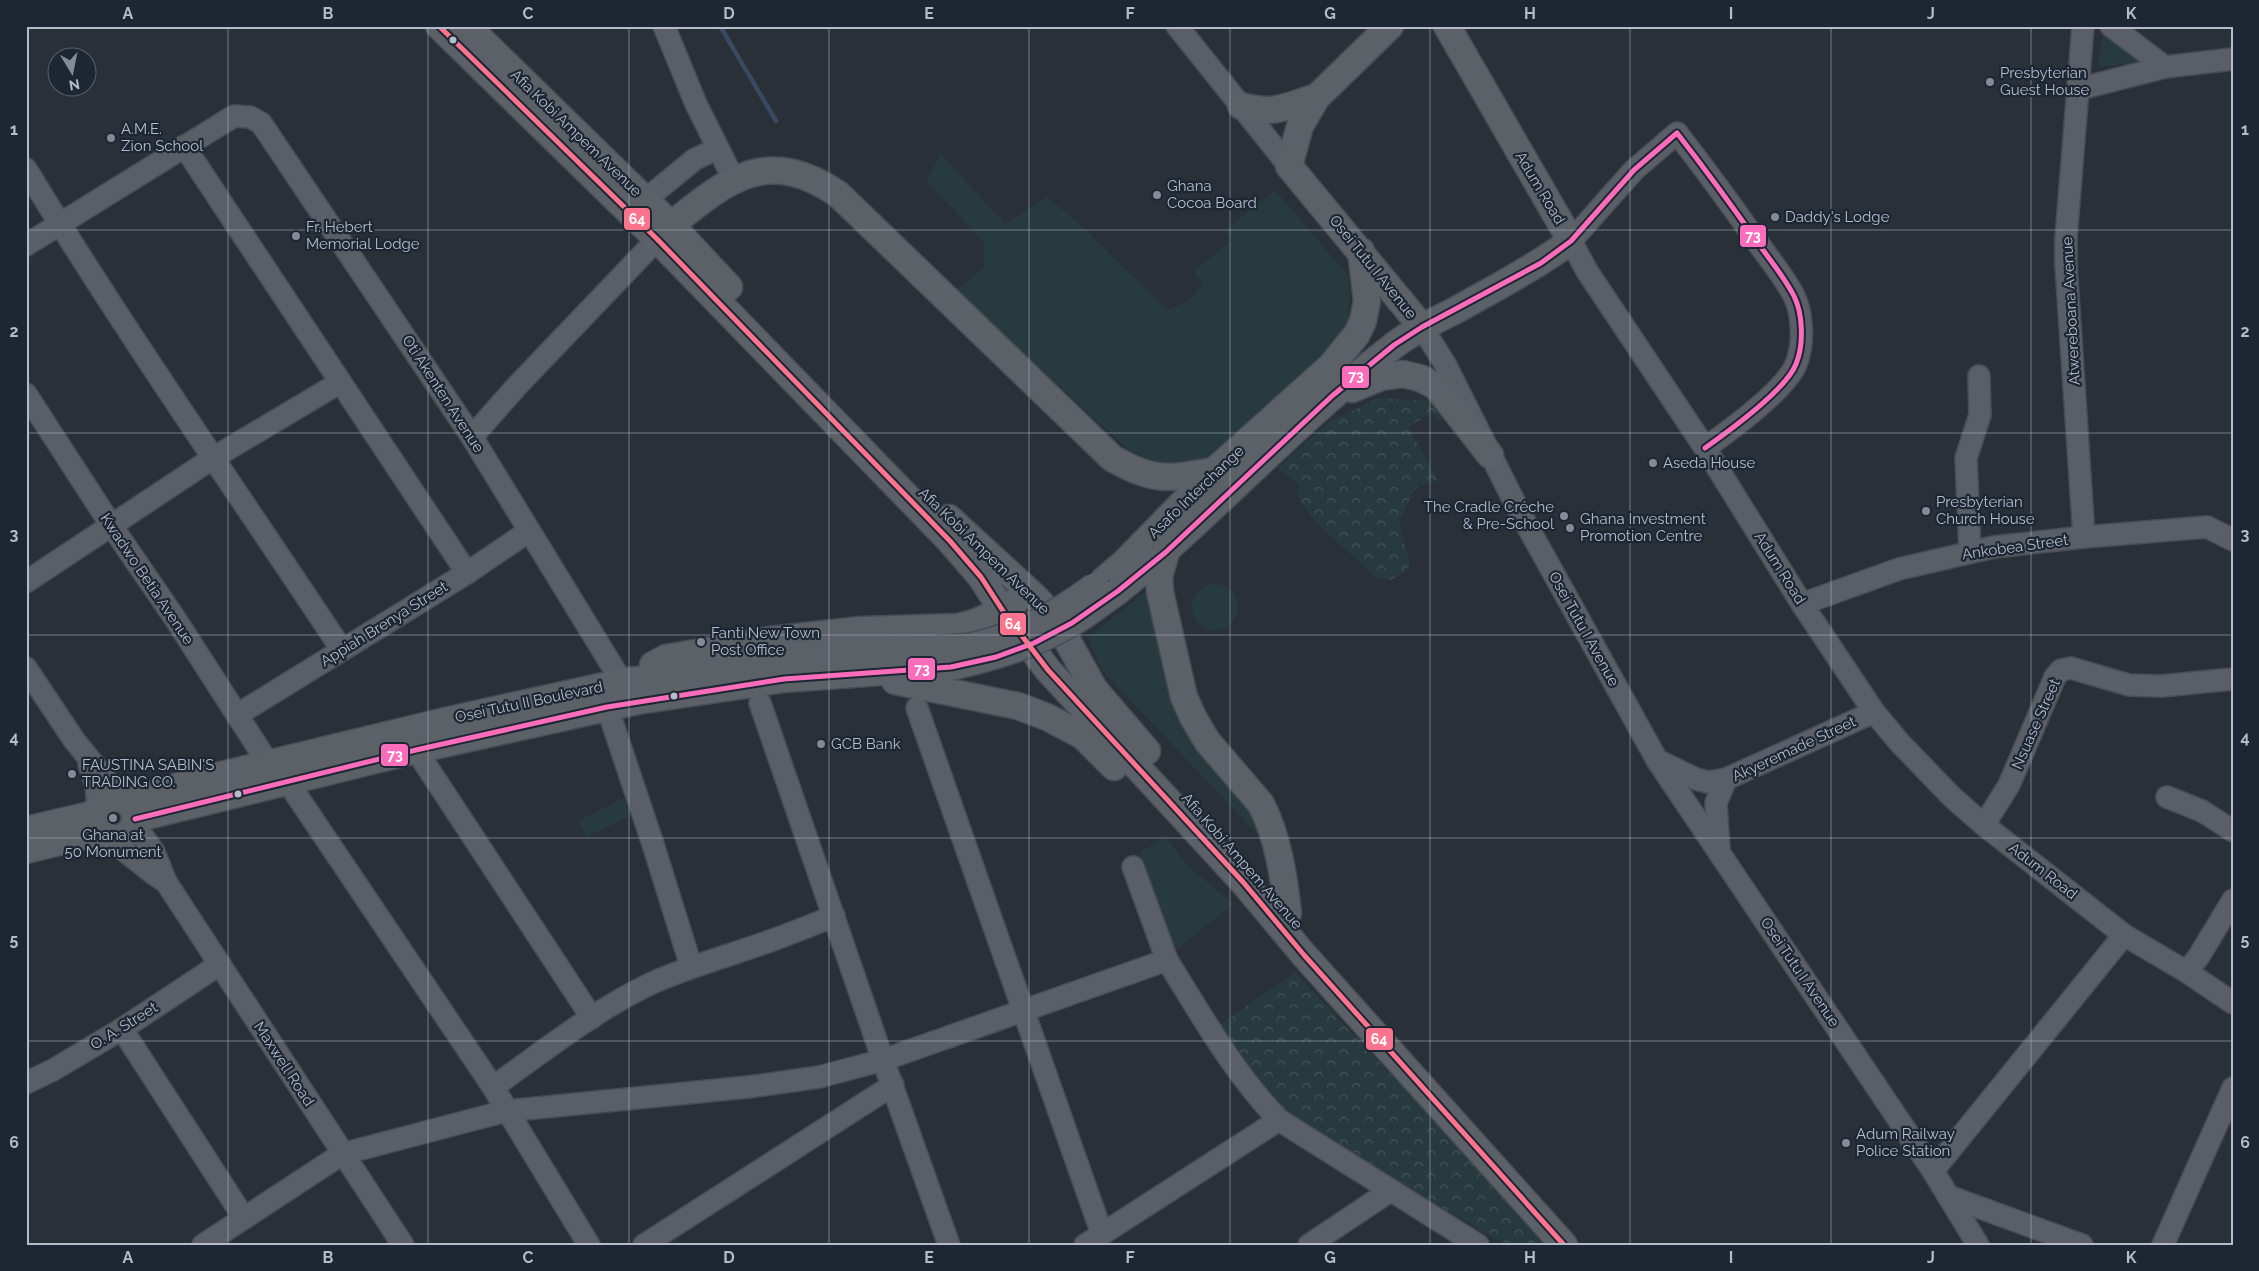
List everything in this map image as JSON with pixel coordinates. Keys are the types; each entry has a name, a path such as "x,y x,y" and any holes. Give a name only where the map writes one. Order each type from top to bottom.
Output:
{"main road":[{"name":"Afia Kobi Ampem Avenue","path":"439,26 664,232 914,484 1036,598 1056,620 1094,689 1288,913 1582,1245"},
{"name":"Afia Kobi Ampem Avenue","path":"467,26 645,200 664,232 950,541 980,577 1003,611 1048,670 1243,882 1304,955 1564,1245"},
{"path":"1289,166 1300,126 1317,97 1390,26"},
{"name":"Adum Road","path":"1446,26 1571,241"},
{"path":"1241,106 1261,111 1277,110 1317,97"},
{"name":"Osei Tutu I Avenue","path":"1289,166 1422,327"},
{"path":"664,232 710,194 734,180 756,171 776,170 819,181 838,194 1088,437 1112,458 1133,470 1151,476 1173,478 1214,471"},
{"name":"Asafo Interchange","path":"944,658 971,646 1004,637 1053,614 1084,595 1125,562 1214,471 1269,438 1332,396 1394,345 1422,327 1519,275 1571,241"},
{"name":"Asafo Interchange","path":"944,658 996,657 1034,644 1072,624 1118,591 1166,552 1269,438 1356,334 1363,321 1367,301 1361,251"},
{"path":"1332,396 1381,377 1403,374 1420,378 1436,386 1490,454"},
{"path":"1166,552 1159,577 1160,592 1184,697 1207,741 1261,804 1267,815 1272,828 1284,883 1288,913"},
{"path":"629,681 650,666 666,658 770,640 861,630 959,627 1003,611 1018,600 1027,597 1036,598"},
{"name":"Osei Tutu II Boulevard","path":"26,850 115,817 188,783 629,681 944,658"},
{"name":"Osei Tutu II Boulevard","path":"26,830 115,817 287,781 607,707 783,670 853,674 944,658"},
{"path":"853,674 908,682 1018,706 1067,726 1095,745 1137,792 1187,840 1243,882"}],"street":[{"path":"664,26 717,148 734,180"},
{"name":"Osei Tutu I Avenue","path":"1177,26 1289,166"},
{"name":"Atwereboana Avenue","path":"2083,26 2066,238 2066,265 2084,537"},
{"path":"2111,26 2165,67"},
{"path":"2079,89 2165,67 2233,59"},
{"name":"Oti Akenten Avenue","path":"184,146 234,116 250,117 261,123 472,437 529,531 629,681"},
{"path":"1571,241 1584,224 1634,170 1677,133 1733,208 1795,297 1800,325 1800,351 1796,365 1784,383 1741,422 1705,448"},
{"path":"26,245 184,146 466,573"},
{"path":"645,200 695,159 717,148"},
{"path":"26,169 213,458 342,650"},
{"path":"472,437 516,387 664,232"},
{"name":"Adum Road","path":"1571,241 1587,271 1705,448 1802,604 1874,712 1899,742 1952,796 1984,825 2124,934 2187,972 2233,1003"},
{"name":"Osei Tutu I Avenue","path":"1422,327 1445,364 1518,511 1657,760 1932,1171 1978,1245"},
{"path":"1970,552 1966,458 1980,415 1979,376"},
{"path":"26,582 213,458 339,382"},
{"name":"Kwadwo Betia Avenue","path":"26,394 268,763"},
{"name":"Ankobea Street","path":"1802,604 1899,569 1994,547 2233,524"},
{"path":"2207,527 2233,540"},
{"name":"Appiah Brenya Street","path":"237,714 466,573 529,531"},
{"name":"Nsuase Street","path":"1984,825 2009,785 2055,677 2061,670 2071,668 2129,685 2160,686 2233,679"},
{"path":"28,675 86,756 96,785 115,817"},
{"path":"760,703 949,1245"},
{"path":"607,707 691,966"},
{"path":"917,708 1022,1010 1094,1239 1279,1120"},
{"name":"Akyeremade Street","path":"1657,760 1696,779 1708,782 1726,779 1874,712"},
{"path":"416,750 592,1018"},
{"path":"1719,850 1716,803 1726,779"},
{"path":"287,781 493,1087 589,1245"},
{"path":"2166,797 2202,811 2233,831"},
{"name":"Maxwell Road","path":"115,817 154,874 166,882"},
{"name":"Maxwell Road","path":"115,817 154,852 166,882 403,1245"},
{"path":"1134,867 1167,960 1225,1052 1260,1100 1279,1120 1478,1245"},
{"path":"2187,972 2233,900"},
{"path":"493,1087 621,999 691,966 767,942 834,916"},
{"path":"1932,1171 2124,934"},
{"path":"203,1245 342,1154 506,1111 810,1078 883,1060 1167,960"},
{"name":"O. A. Street","path":"26,1083 53,1070 122,1028 220,964"},
{"path":"122,1028 244,1218"},
{"path":"644,1245 893,1085"},
{"path":"2163,1245 2233,1088"},
{"path":"1308,1245 1390,1191"},
{"path":"1948,1196 2051,1241 2082,1245"}],"green space":[{"path":"2103,28 2149,61 2098,67"},
{"path":"941,154 1005,224 1047,197 1082,226 1167,310 1187,302 1203,284 1194,271 1232,240 1225,230 1275,190 1347,274 1350,293 1348,321 1338,339 1218,453 1195,463 1158,464 1129,450 956,291 984,267 984,242 926,181"},
{"path":"1377,398 1435,401 1445,414 1439,422 1432,413 1408,427 1438,480 1419,486 1413,492 1399,522 1410,564 1407,570 1391,580 1377,578 1314,521 1297,495 1299,485 1278,468 1332,419 1347,414"},
{"path":"1210,584 1220,584 1234,594 1238,607 1234,620 1228,626 1220,630 1210,630 1196,620 1192,612 1192,602 1202,588"},
{"path":"1142,594 1150,595 1172,692 1247,797 1264,841 1101,669 1088,638"},
{"path":"624,798 630,816 587,837 578,821"},
{"path":"1166,838 1189,867 1233,904 1177,949 1171,940 1140,861 1141,852"},
{"path":"1295,972 1551,1245 1506,1245 1320,1136 1281,1107 1220,1025"}],"waterway":[{"path":"720,26 776,121"}],"transit line":[{"name":"64","path":"439,26 657,239 950,541 981,577 1003,611 1048,670 1243,882 1304,955 1564,1245"},
{"name":"73","path":"135,819 416,750 607,707 784,679 951,667 996,657 1034,643 1072,623 1118,591 1166,552 1332,396 1394,345 1422,327 1541,263 1571,241 1634,170 1677,133 1786,283 1797,303 1801,320 1799,356 1790,374 1769,398 1705,448"}],"place":[{"name":"Presbyterian Guest House","path":"1990,82"},
{"name":"A.M.E. Zion School","path":"111,138"},
{"name":"Ghana Cocoa Board","path":"1157,195"},
{"name":"Daddy's Lodge","path":"1775,217"},
{"name":"Fr. Hebert Memorial Lodge","path":"296,236"},
{"name":"Aseda House","path":"1653,463"},
{"name":"Presbyterian Church House","path":"1926,511"},
{"name":"The Cradle Créche & Pre-School","path":"1564,516"},
{"name":"Ghana Investment Promotion Centre","path":"1570,528"},
{"name":"Fanti New Town Post Office","path":"701,642"},
{"name":"GCB Bank","path":"821,744"},
{"name":"FAUSTINA SABIN'S TRADING CO.","path":"72,774"},
{"name":"Ghana at 50 Monument","path":"113,818"},
{"name":"Adum Railway Police Station","path":"1846,1143"}]}
